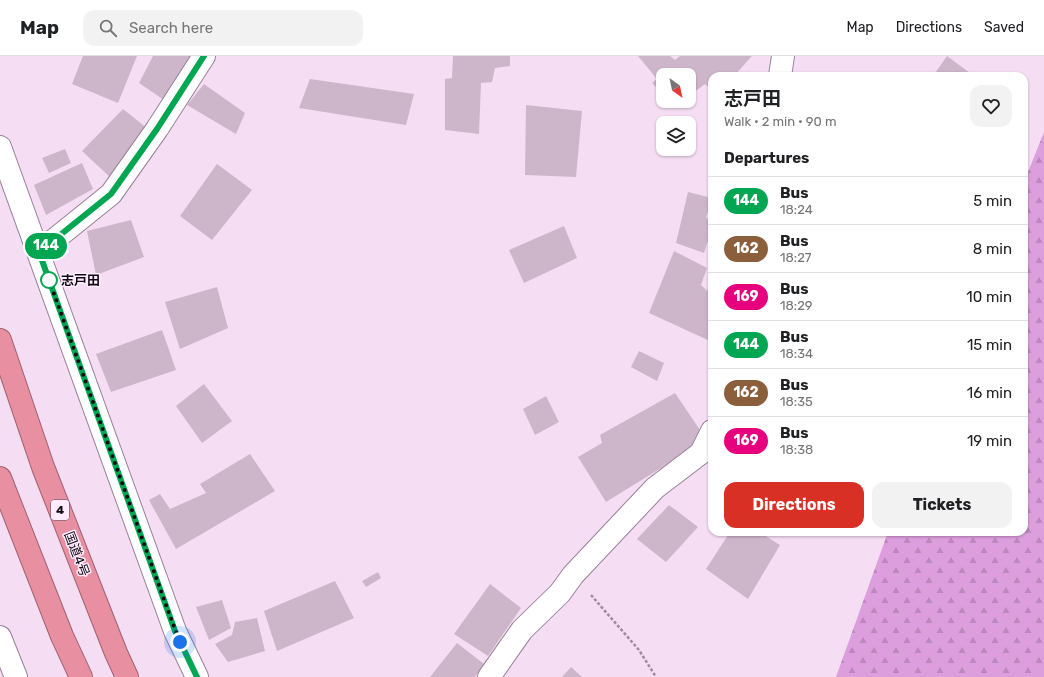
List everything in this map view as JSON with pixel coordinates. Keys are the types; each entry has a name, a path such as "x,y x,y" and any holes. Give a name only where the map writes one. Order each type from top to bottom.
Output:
{"highway":[{"name":"国道4号","path":"0,340 43,467 116,653 127,677"},
{"path":"0,478 62,636 81,677"}],"street":[{"path":"39,252 111,194 157,129 204,56"},
{"path":"781,72 783,56"},
{"path":"0,147 175,631 197,677"},
{"path":"489,677 522,630 560,593 573,576 655,488 701,453 708,439"},
{"path":"0,637 16,677"}],"path":[{"path":"573,576 639,650 656,677"}],"green space":[{"path":"1044,132 1044,677 836,677 887,536 1028,536 1028,172"}],"building":[{"path":"83,56 137,56 118,103 72,84"},
{"path":"153,56 192,56 167,102 139,83"},
{"path":"453,56 510,56 510,66 495,68 492,82 481,83 479,134 445,130 445,79 452,78"},
{"path":"638,56 670,56 675,60 680,56 752,56 738,72 708,72 708,87 705,84 696,91 696,68 656,68 656,78"},
{"path":"947,56 969,72 936,72"},
{"path":"310,79 414,94 406,125 299,108"},
{"path":"656,80 656,87 652,83"},
{"path":"204,84 245,113 236,134 187,105"},
{"path":"526,105 582,111 576,177 525,175"},
{"path":"123,109 148,129 111,178 82,151"},
{"path":"65,149 71,163 49,173 42,158"},
{"path":"82,163 93,189 46,215 34,185"},
{"path":"217,164 252,190 212,240 180,216"},
{"path":"688,192 708,197 708,211 706,217 708,219 708,240 704,253 676,243"},
{"path":"131,220 144,257 96,275 87,231"},
{"path":"564,226 577,258 524,283 509,250"},
{"path":"674,251 707,268 701,285 708,291 708,340 649,313"},
{"path":"217,287 228,328 180,349 165,302"},
{"path":"162,330 176,370 111,392 96,354"},
{"path":"639,351 664,363 657,381 631,367"},
{"path":"204,384 232,421 202,443 176,406"},
{"path":"675,393 704,436 674,460 606,502 578,457 602,443 600,435"},
{"path":"546,396 559,422 535,435 523,409"},
{"path":"250,454 275,491 176,549 149,500 160,494 170,509 206,493 200,484"},
{"path":"669,505 698,527 666,562 637,539"},
{"path":"727,536 765,536 780,545 748,599 706,569"},
{"path":"378,572 381,578 366,587 362,581"},
{"path":"335,581 354,618 277,651 264,611"},
{"path":"490,584 521,608 488,656 454,634"},
{"path":"222,600 231,628 209,640 196,607"},
{"path":"257,618 265,651 228,662 215,644 232,635 235,622"},
{"path":"457,643 484,664 475,677 430,677"},
{"path":"571,667 582,677 562,677"}],"bus line":[{"name":"144","path":"197,677 175,631 39,252 111,194 157,129 204,56"}],"place":[{"name":"志戸田","path":"49,280"}],"route":[{"path":"49,280 180,642"}]}
